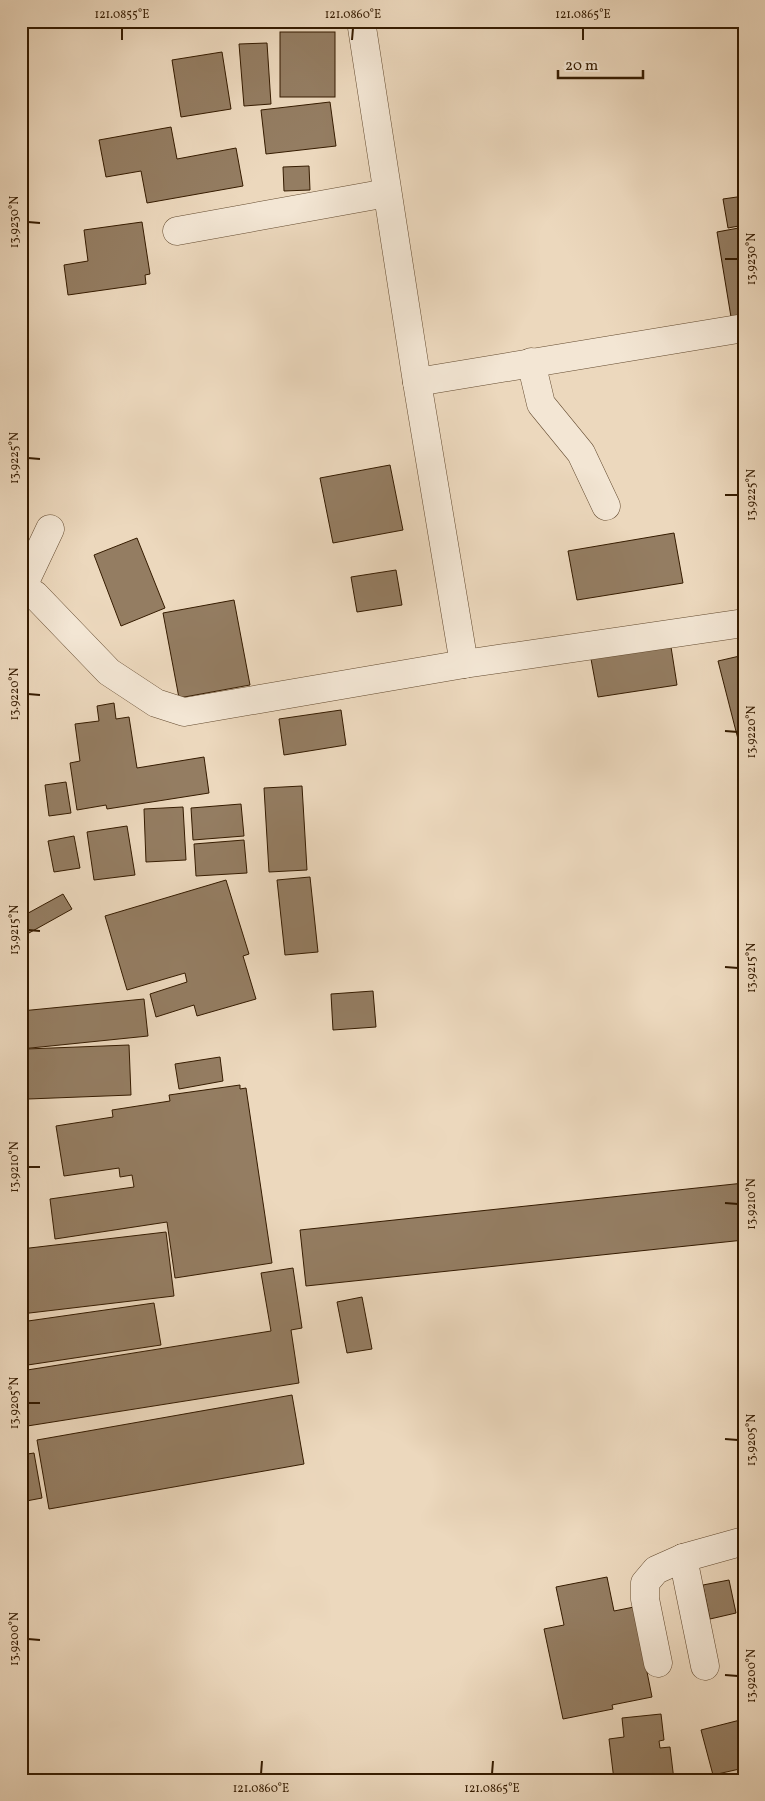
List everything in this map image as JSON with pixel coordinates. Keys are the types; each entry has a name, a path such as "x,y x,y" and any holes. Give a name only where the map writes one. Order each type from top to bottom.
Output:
{"street":[{"path":"360,21 464,664"},
{"path":"177,231 387,193"},
{"path":"417,382 744,328"},
{"path":"531,362 541,404 581,453 606,506"},
{"path":"50,529 22,586 35,595 109,672 156,703 184,712 464,664 744,622"},
{"path":"658,1664 646,1600 645,1583 656,1570 683,1558 744,1541"},
{"path":"683,1558 705,1666"}],"building":[{"path":"280,32 335,32 335,97 280,97"},
{"path":"267,43 271,104 244,106 239,44"},
{"path":"222,52 231,109 181,117 172,60"},
{"path":"330,102 336,146 266,154 261,110"},
{"path":"171,127 177,159 236,148 243,186 147,203 141,171 106,177 99,140"},
{"path":"309,166 310,190 284,191 283,167"},
{"path":"744,196 744,225 728,228 723,199"},
{"path":"142,222 150,274 145,275 146,284 68,295 64,265 88,261 84,230"},
{"path":"744,227 744,315 731,317 717,232"},
{"path":"21,285 25,308 21,309"},
{"path":"390,465 403,530 333,543 320,478"},
{"path":"674,533 683,583 577,600 568,551"},
{"path":"137,538 165,608 121,626 94,555"},
{"path":"744,554 744,584 738,555"},
{"path":"396,570 402,605 357,612 351,577"},
{"path":"234,600 250,685 179,698 163,613"},
{"path":"671,647 677,685 598,697 591,659"},
{"path":"744,655 744,742 739,743 718,661"},
{"path":"114,703 116,719 129,717 137,768 204,757 209,793 107,809 106,805 77,810 70,763 80,761 75,724 99,721 97,706"},
{"path":"341,710 346,745 284,755 279,719"},
{"path":"66,782 71,813 49,816 45,785"},
{"path":"302,786 307,870 269,872 264,788"},
{"path":"241,804 244,836 193,840 191,808"},
{"path":"183,807 186,860 146,862 144,809"},
{"path":"127,826 135,875 94,880 87,832"},
{"path":"74,836 80,868 54,872 48,841"},
{"path":"244,840 247,873 196,876 194,844"},
{"path":"310,877 318,952 285,955 277,880"},
{"path":"226,880 249,954 243,956 256,999 197,1016 194,1005 156,1017 150,994 187,982 185,973 127,990 105,916"},
{"path":"63,894 72,909 29,933 21,917"},
{"path":"373,991 376,1027 333,1030 331,994"},
{"path":"144,999 148,1036 21,1049 21,1011"},
{"path":"129,1045 131,1095 28,1099 26,1049"},
{"path":"220,1057 223,1081 179,1089 175,1064"},
{"path":"240,1085 240,1089 246,1088 272,1263 175,1278 167,1222 55,1239 50,1199 134,1187 132,1175 120,1177 119,1168 64,1176 56,1126 113,1117 112,1110 170,1101 169,1095"},
{"path":"744,1183 744,1240 306,1286 300,1230"},
{"path":"166,1232 174,1296 21,1314 21,1249"},
{"path":"293,1268 302,1328 291,1330 299,1383 21,1427 21,1371 271,1331 261,1273"},
{"path":"362,1297 372,1349 347,1353 337,1302"},
{"path":"154,1303 161,1345 21,1366 21,1322"},
{"path":"292,1395 304,1464 49,1509 37,1440"},
{"path":"34,1453 42,1498 21,1502 21,1455"},
{"path":"607,1577 614,1611 634,1607 652,1697 612,1705 613,1709 563,1719 544,1629 564,1625 556,1587"},
{"path":"729,1580 736,1613 710,1619 703,1585"},
{"path":"661,1714 664,1740 659,1741 660,1748 670,1747 674,1780 614,1780 609,1739 624,1737 622,1718"},
{"path":"744,1719 744,1768 713,1775 701,1730"}]}
